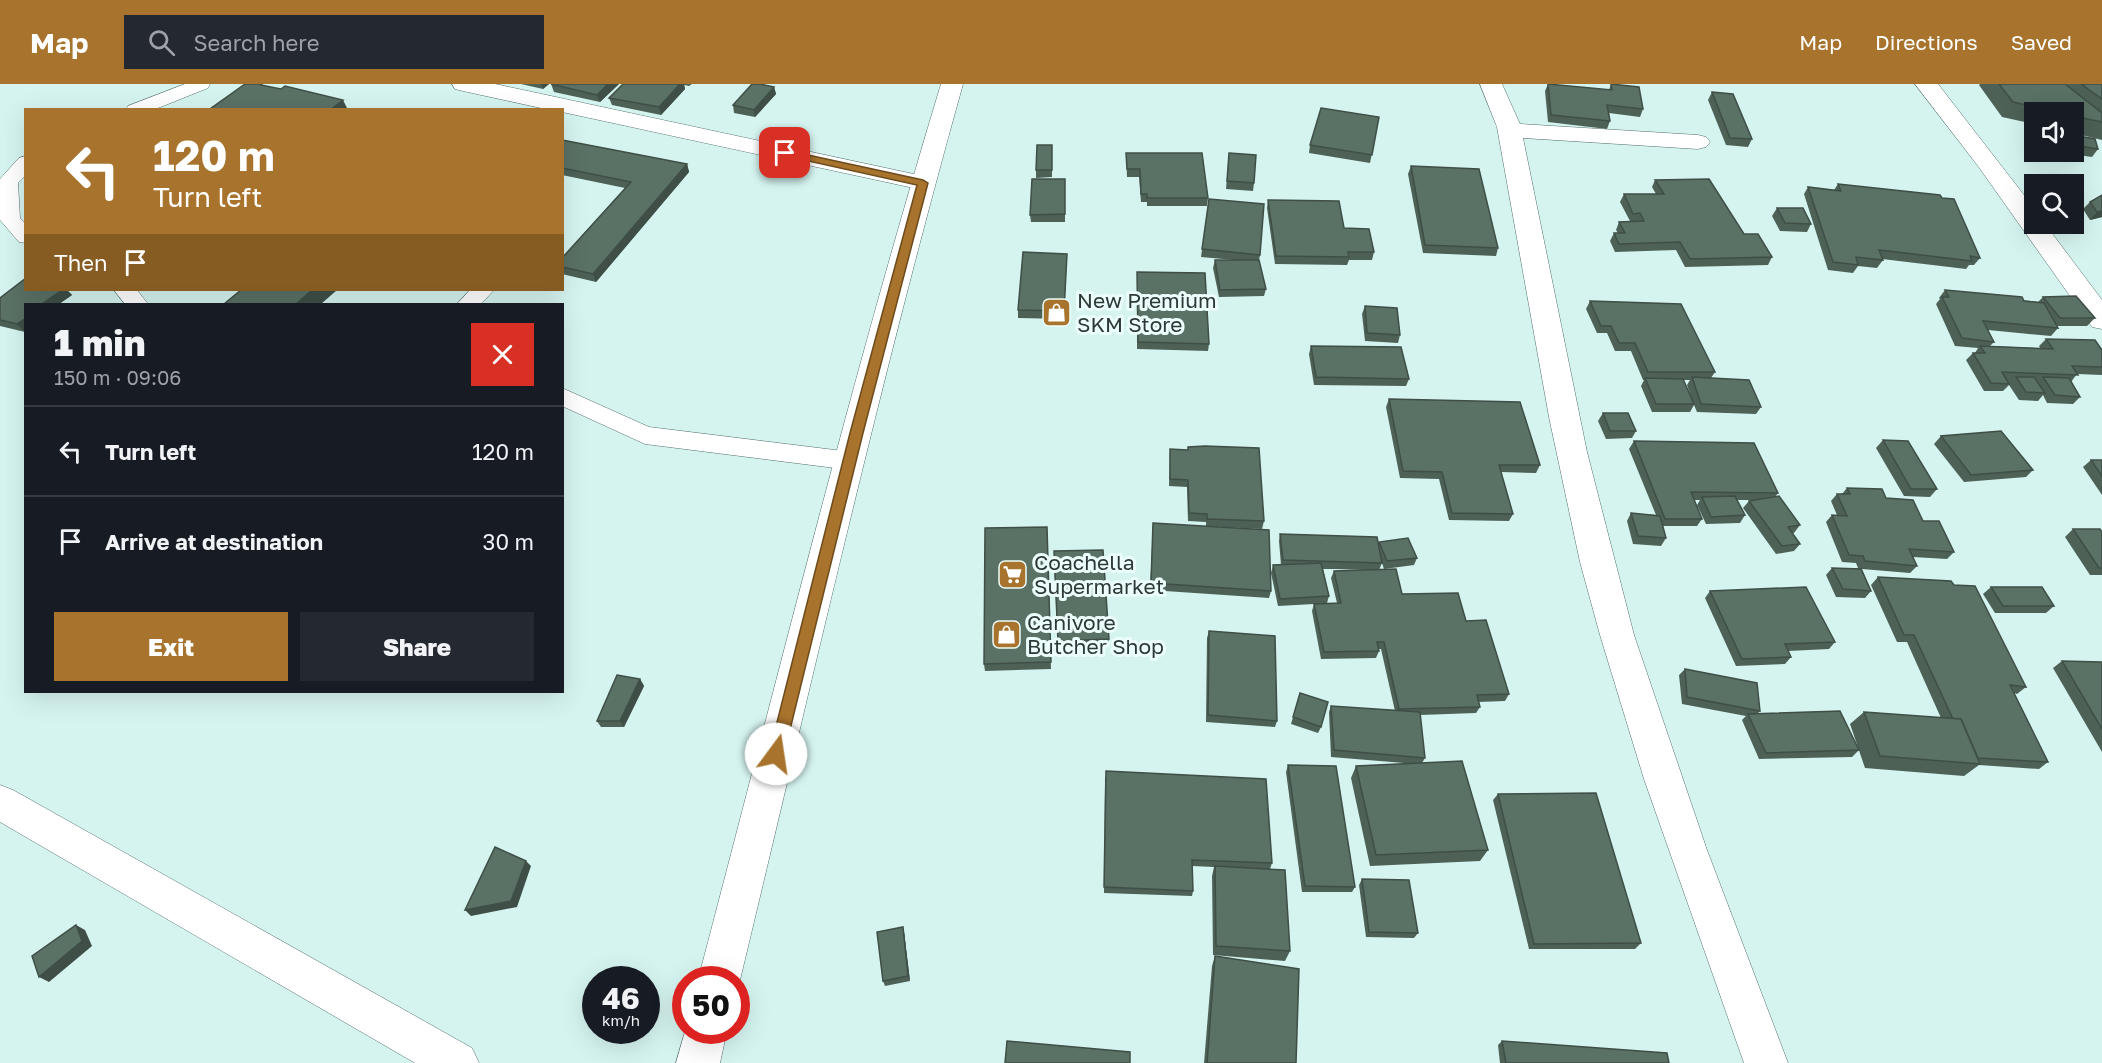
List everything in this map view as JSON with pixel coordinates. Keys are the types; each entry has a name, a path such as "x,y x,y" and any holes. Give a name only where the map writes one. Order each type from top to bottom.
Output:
{"street":[{"path":"463,84 923,183"},
{"path":"723,966 851,461 856,433 952,84"},
{"path":"1491,84 1505,110 1512,130 1520,195 1579,488 1606,599 1649,735 1722,945 1767,1063"},
{"path":"1926,84 1987,161 2102,320"},
{"path":"1512,130 1698,142"},
{"path":"0,802 457,1063"},
{"path":"698,1063 703,1044"}],"lane":[{"path":"140,108 201,84"},
{"path":"24,164 8,182 10,219 24,235"},
{"path":"126,291 136,303"},
{"path":"469,303 482,291"},
{"path":"564,397 645,435 851,461"}],"building":[{"path":"245,84 262,84 281,89 285,86 343,100 333,108 211,108"},
{"path":"551,84 608,84 597,95"},
{"path":"623,84 680,84 659,107 609,98"},
{"path":"752,84 774,87 754,110 733,105"},
{"path":"1548,84 1612,90 1611,84 1639,87 1643,109 1607,105 1610,121 1551,115"},
{"path":"1999,84 2065,84 2102,113 2102,122 2084,118 2084,102 2024,102 2024,104 2013,102"},
{"path":"2081,84 2102,84 2102,99"},
{"path":"1712,92 1733,94 1752,139 1730,138"},
{"path":"1321,108 1379,117 1372,155 1310,145"},
{"path":"2084,137 2095,139 2098,149 2084,147"},
{"path":"564,140 687,164 593,274 564,267 564,256 631,182 564,168"},
{"path":"1037,145 1052,145 1052,170 1036,170"},
{"path":"1126,153 1202,153 1208,198 1147,198 1147,194 1141,194 1140,169 1127,169"},
{"path":"1229,153 1256,155 1254,183 1227,181"},
{"path":"1411,166 1479,169 1498,248 1425,245"},
{"path":"1032,179 1065,179 1065,214 1030,215"},
{"path":"1709,179 1744,234 1758,234 1772,257 1690,259 1680,242 1619,244 1614,233 1625,233 1619,222 1644,221 1640,213 1633,214 1624,194 1664,194 1655,180"},
{"path":"1838,184 1940,195 1942,198 1954,199 1980,258 1970,256 1972,261 1879,250 1883,260 1856,257 1858,265 1833,262 1808,187 1841,191"},
{"path":"2102,195 2102,211 2097,212 2090,202"},
{"path":"1209,199 1264,204 1260,255 1202,249"},
{"path":"1268,200 1339,201 1344,228 1369,229 1374,252 1348,252 1349,257 1276,256"},
{"path":"1777,208 1803,208 1811,224 1785,223"},
{"path":"1023,252 1067,254 1064,311 1018,310"},
{"path":"1215,260 1259,260 1266,289 1220,290"},
{"path":"1137,272 1205,273 1209,344 1138,342"},
{"path":"24,280 24,291 61,291 43,303 24,303 24,319 17,324 0,320 0,298"},
{"path":"1945,290 2022,297 2024,301 2044,303 2058,328 1983,321 1994,342 1962,338 1942,297 1949,297"},
{"path":"240,291 311,291 297,303 225,303"},
{"path":"2076,296 2095,318 2060,318 2043,297"},
{"path":"1590,301 1681,304 1715,372 1648,372 1635,343 1619,343 1611,326 1601,326"},
{"path":"1365,306 1397,308 1400,335 1367,333"},
{"path":"2046,339 2095,340 2102,350 2102,367 2072,366 2078,375 2002,372 2009,384 1991,383 1973,353 1985,353 1980,346 2053,349"},
{"path":"1311,346 1401,347 1409,379 1316,377"},
{"path":"1692,377 1749,380 1761,407 1701,404"},
{"path":"2016,377 2034,377 2045,393 2026,392"},
{"path":"2043,377 2069,378 2080,397 2055,395"},
{"path":"1645,378 1683,379 1694,404 1656,404"},
{"path":"1389,399 1520,402 1540,465 1499,465 1513,514 1452,513 1442,472 1403,471"},
{"path":"1603,413 1628,413 1636,431 1610,431"},
{"path":"2001,431 2033,470 1971,475 1941,436"},
{"path":"1883,440 1908,441 1937,489 1911,489"},
{"path":"1634,441 1754,443 1778,493 1691,492 1702,519 1665,519"},
{"path":"1188,447 1259,448 1264,521 1207,519 1207,514 1189,513 1188,480 1170,479 1170,449 1188,450"},
{"path":"2091,460 2102,460 2102,476"},
{"path":"1847,488 1882,489 1886,498 1913,500 1923,521 1939,521 1954,552 1909,549 1917,566 1865,561 1863,556 1849,555 1832,515 1847,516 1837,494 1850,494"},
{"path":"1735,496 1745,515 1711,517 1702,497"},
{"path":"1779,496 1800,525 1788,527 1800,544 1782,546 1749,501"},
{"path":"1631,513 1660,516 1666,538 1638,536"},
{"path":"1153,523 1269,530 1271,591 1151,583"},
{"path":"1047,527 1051,662 984,664 985,528"},
{"path":"2073,529 2100,529 2102,532 2102,568 2099,568"},
{"path":"1280,534 1377,537 1382,563 1283,560"},
{"path":"1408,538 1417,558 1387,561 1379,542"},
{"path":"1103,550 1109,639 1058,641 1054,551"},
{"path":"1321,563 1329,596 1280,599 1273,565"},
{"path":"1832,568 1861,569 1871,591 1843,589"},
{"path":"1396,569 1402,594 1458,593 1466,621 1486,620 1509,694 1477,695 1480,707 1399,709 1384,642 1377,642 1379,651 1324,652 1314,604 1341,603 1334,571"},
{"path":"1878,577 1951,581 1954,585 1975,586 2026,687 2010,685 2048,762 1978,758 1961,719 1953,719 1914,635 1904,635"},
{"path":"1806,587 1835,642 1785,644 1791,657 1742,659 1710,591"},
{"path":"1991,587 2042,587 2054,606 2003,606"},
{"path":"1209,631 1275,636 1277,721 1208,715"},
{"path":"2062,661 2102,662 2102,729"},
{"path":"1685,669 1757,683 1760,711 1687,697"},
{"path":"617,675 640,679 620,721 597,721"},
{"path":"1300,693 1328,702 1321,727 1293,717"},
{"path":"1331,706 1420,712 1425,758 1334,750"},
{"path":"1840,711 1859,750 1766,753 1748,714"},
{"path":"1864,712 1961,719 1980,764 1880,756"},
{"path":"1462,761 1488,850 1376,855 1356,766"},
{"path":"1288,765 1336,766 1355,887 1305,886"},
{"path":"1106,771 1266,779 1272,863 1192,860 1193,891 1104,887"},
{"path":"1596,793 1641,943 1534,944 1498,794"},
{"path":"495,847 526,861 511,901 465,910"},
{"path":"1215,866 1285,870 1290,951 1216,946"},
{"path":"1362,879 1409,880 1418,933 1369,932"},
{"path":"76,925 82,941 39,977 32,956"},
{"path":"903,927 908,976 883,981 877,932"},
{"path":"1215,956 1299,969 1296,1063 1207,1063"},
{"path":"1007,1041 1130,1052 1130,1063 1005,1063"},
{"path":"1502,1041 1667,1053 1669,1063 1506,1063"}],"place":[{"name":"New Premium SKM Store","path":"1056,312"},
{"name":"Coachella Supermarket","path":"1013,574"},
{"name":"Canivore Butcher Shop","path":"1006,634"}],"route":[{"path":"776,754 851,461 856,433 923,183 785,153"}]}
